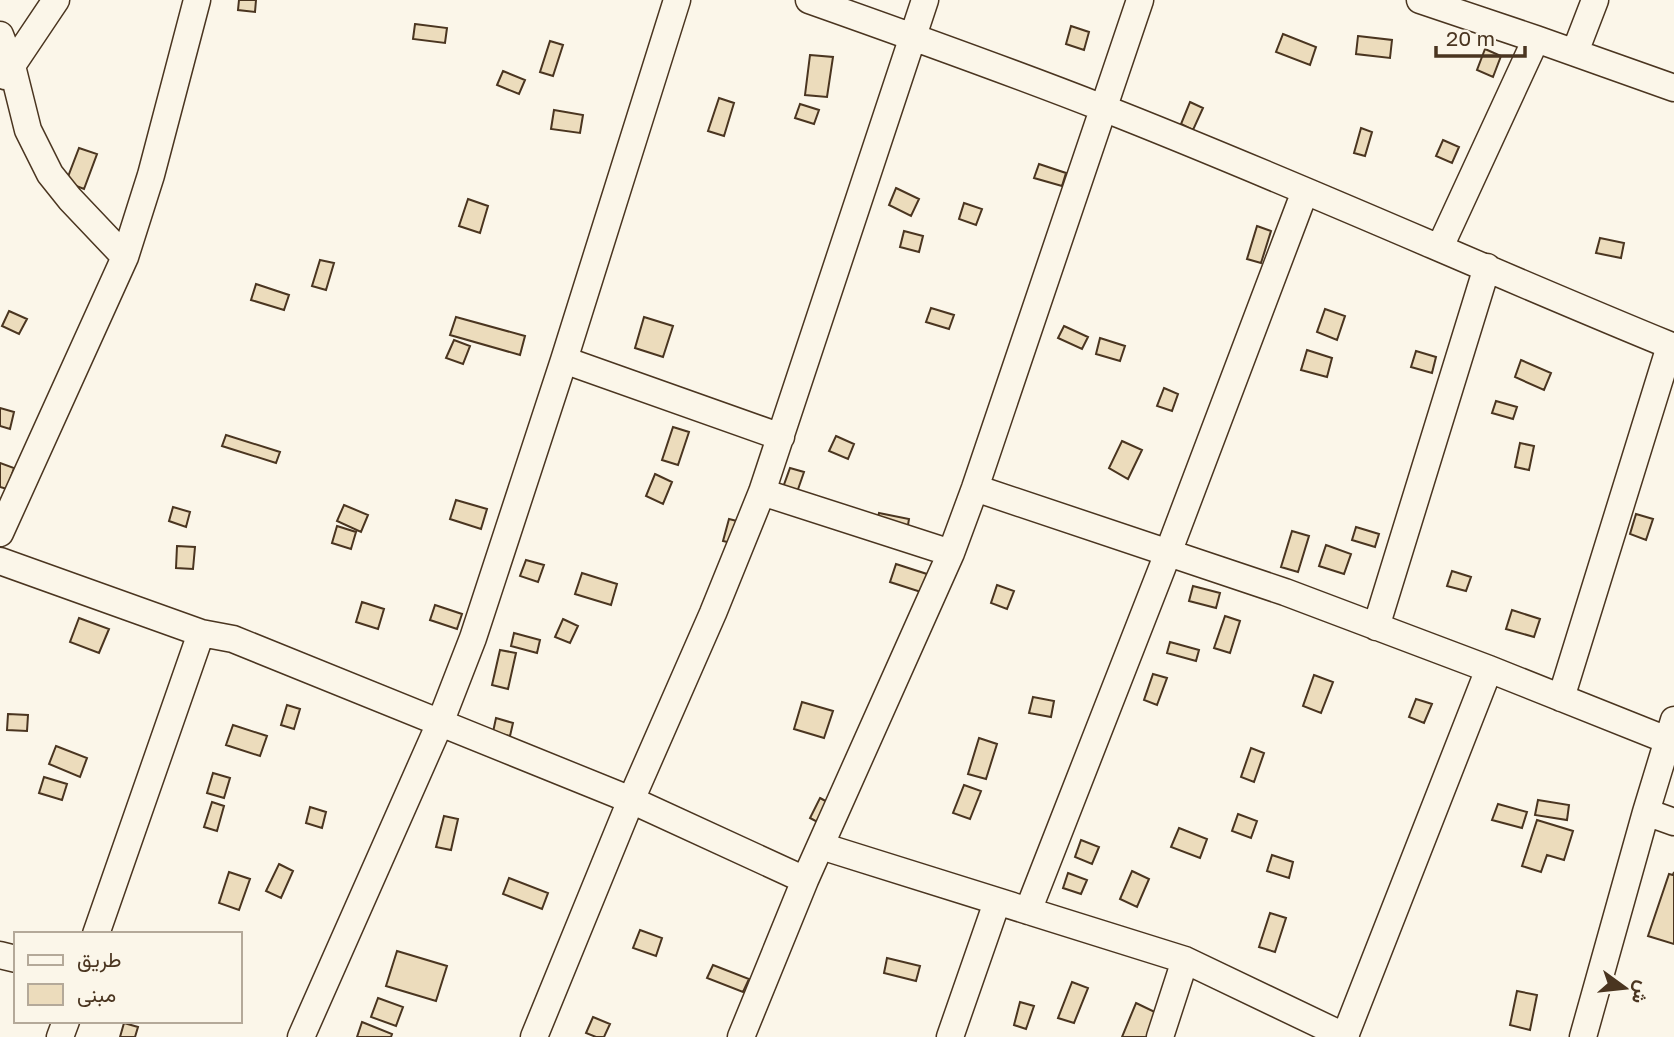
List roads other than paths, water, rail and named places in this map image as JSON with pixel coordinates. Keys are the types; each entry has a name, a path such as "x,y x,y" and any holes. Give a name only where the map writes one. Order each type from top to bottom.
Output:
{"street":[{"path":"6,74 56,0"},
{"path":"0,533 125,257 151,175 197,0"},
{"path":"301,1037 440,723 473,638 677,0"},
{"path":"809,0 1103,108 1672,346 1561,698"},
{"path":"534,1037 762,492 925,0"},
{"path":"741,1037 805,880 951,553 1140,0"},
{"path":"1420,0 1674,88"},
{"path":"1575,52 1595,0"},
{"path":"0,35 6,74 28,130 50,174 125,257"},
{"path":"1440,247 1536,39"},
{"path":"1028,911 1168,553 1305,191"},
{"path":"1376,627 1487,267"},
{"path":"564,360 781,437"},
{"path":"975,488 1284,592 1561,698 1671,730 1583,1037"},
{"path":"762,492 951,553"},
{"path":"0,561 201,632 233,639 631,800 805,880"},
{"path":"97,932 201,632"},
{"path":"821,846 1185,960 1345,1037 1489,669"},
{"path":"1646,812 1674,822"},
{"path":"950,1037 997,902"},
{"path":"1160,1037 1185,960"}]}
